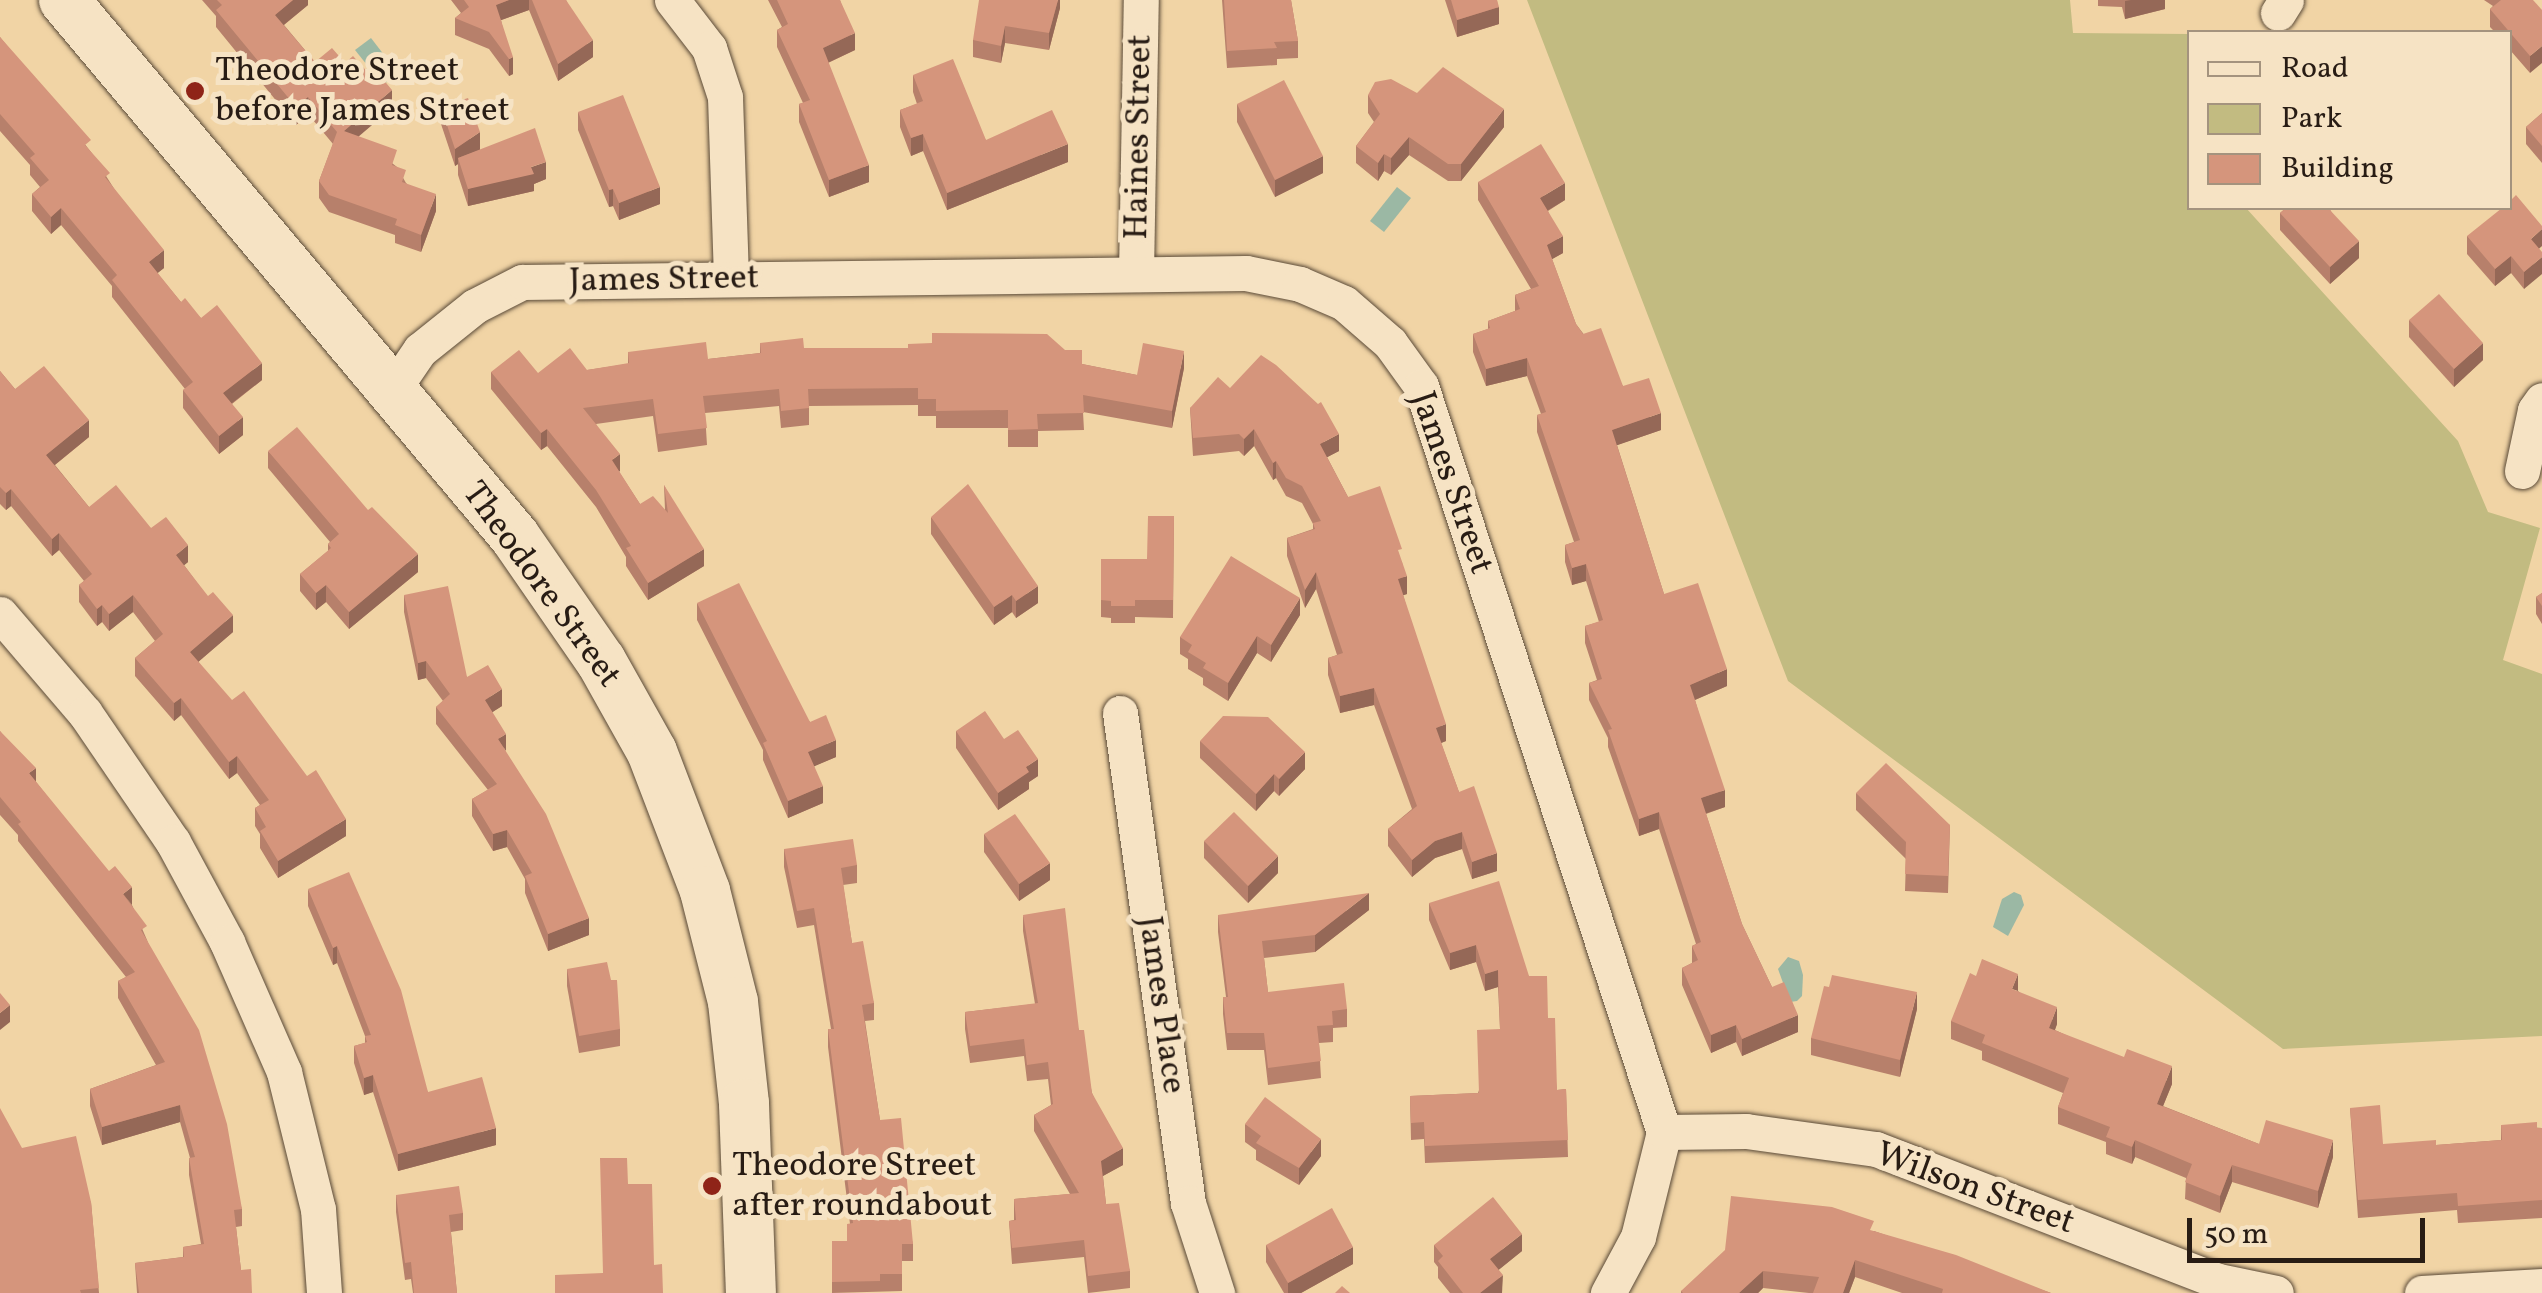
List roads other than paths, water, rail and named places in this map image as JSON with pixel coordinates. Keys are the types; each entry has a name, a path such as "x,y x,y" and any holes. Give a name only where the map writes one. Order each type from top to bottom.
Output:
{"main road":[{"name":"Theodore Street","path":"64,0 514,538 602,661 670,794 705,891 733,1002 744,1104 751,1293"}],"street":[{"path":"672,0 709,48 725,97 732,279"},
{"name":"Haines Street","path":"1136,274 1141,0"},
{"name":"James Street","path":"392,392 420,350 475,306 522,282 1246,273 1300,284 1344,304 1390,344 1420,386 1664,1132"},
{"path":"2522,471 2535,410 2542,400"},
{"path":"0,614 85,713 174,842 227,942 284,1072 318,1209 324,1293"},
{"name":"James Place","path":"1120,713 1188,1203 1217,1293"},
{"name":"Wilson Street","path":"1664,1132 1746,1131 1876,1149 2218,1281 2276,1293"},
{"path":"1608,1293 1638,1236 1664,1132"},
{"path":"2422,1293 2542,1286"}],"place":[{"name":"Theodore Street before James Street","path":"195,91"},
{"name":"Theodore Street after roundabout","path":"712,1186"}]}
